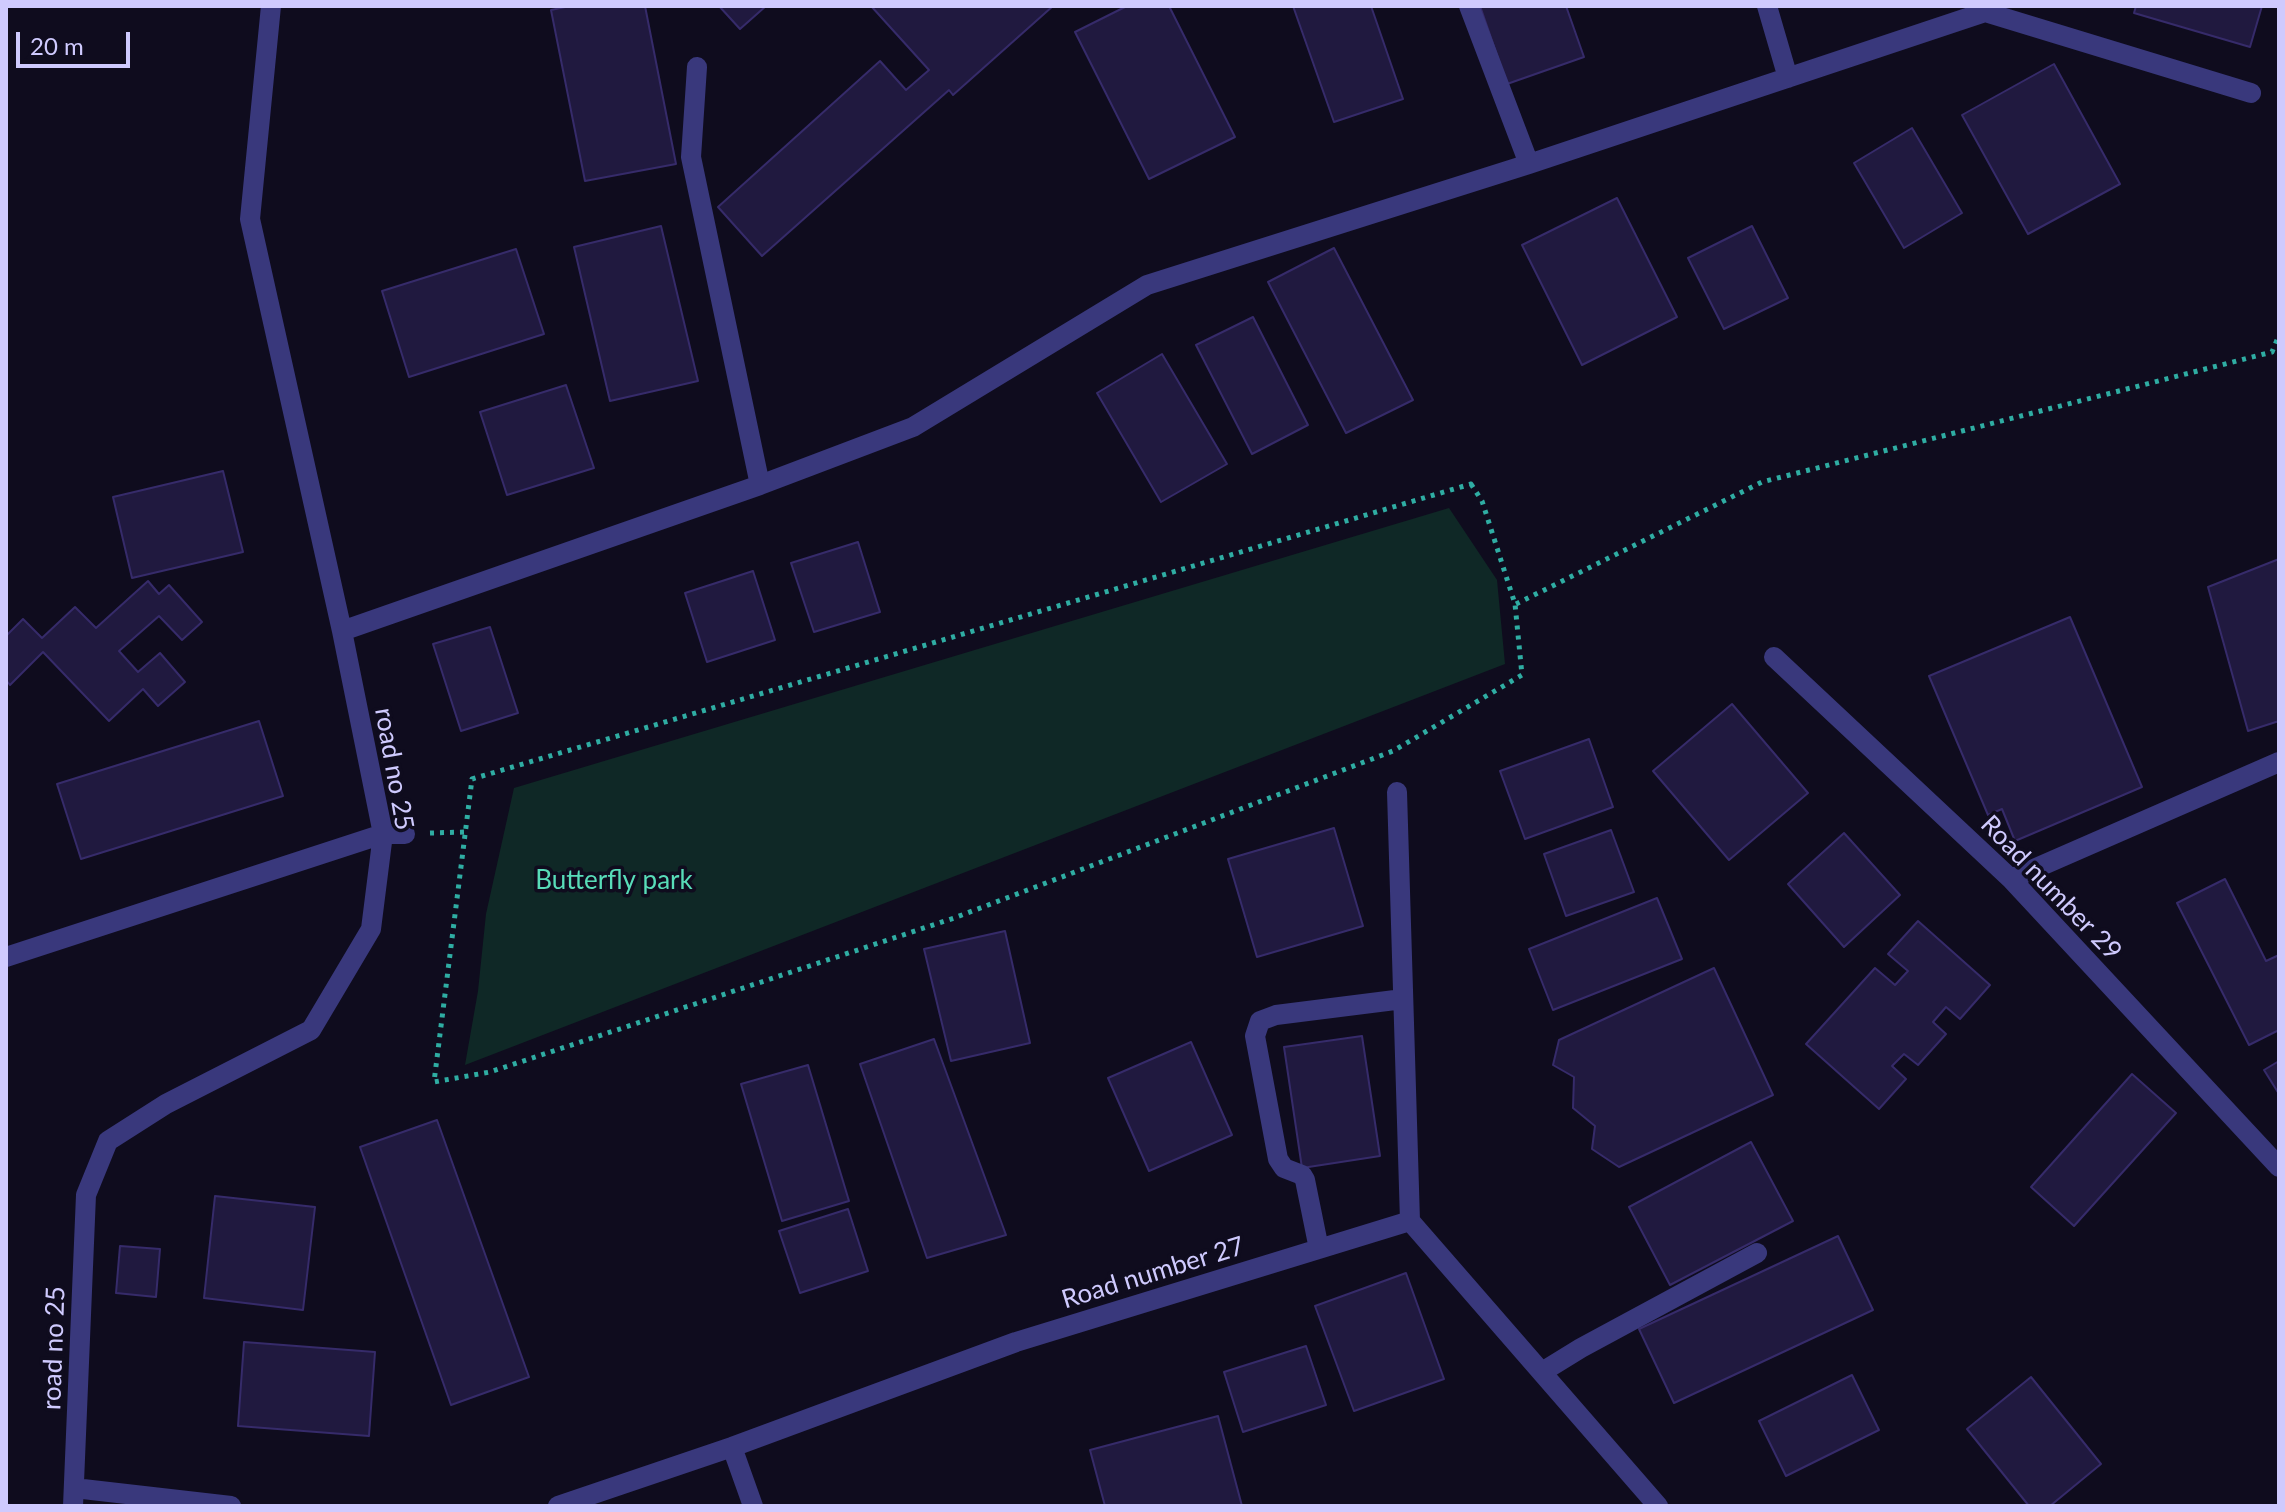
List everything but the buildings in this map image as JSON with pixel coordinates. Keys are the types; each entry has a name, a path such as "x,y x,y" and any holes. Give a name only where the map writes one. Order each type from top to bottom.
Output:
{"street":[{"name":"road no 25","path":"74,1497 86,1195 108,1141 166,1104 311,1030 371,929 383,834 342,631 250,219 271,6"},
{"path":"1469,6 1529,164"},
{"path":"1767,6 1788,78"},
{"path":"342,631 760,485 913,427 1147,285 1529,164 1985,12 2251,93"},
{"path":"697,67 691,157 760,485"},
{"name":"Road number 29","path":"1774,657 2011,879 2279,1167"},
{"path":"2011,879 2279,762"},
{"path":"1397,792 1410,1221 1658,1506"},
{"path":"6,957 383,834 405,834"},
{"path":"1319,1249 1305,1180 1302,1175 1284,1168 1278,1159 1256,1028 1260,1021 1276,1015 1403,999"},
{"name":"Road number 27","path":"558,1506 732,1447 1016,1342 1410,1221"},
{"path":"1542,1372 1757,1253"},
{"path":"732,1447 753,1506"},
{"path":"74,1497 231,1506"}],"path":[{"path":"1515,604 1762,482 2272,352 2279,335"},
{"path":"1471,484 1482,501 1515,604 1522,675 1393,751 954,918 490,1072 434,1082 472,779 1471,484"}],"green space":[{"name":"Butterfly park","path":"1449,508 1497,580 1505,664 465,1065 478,991 486,914 514,788"}]}
